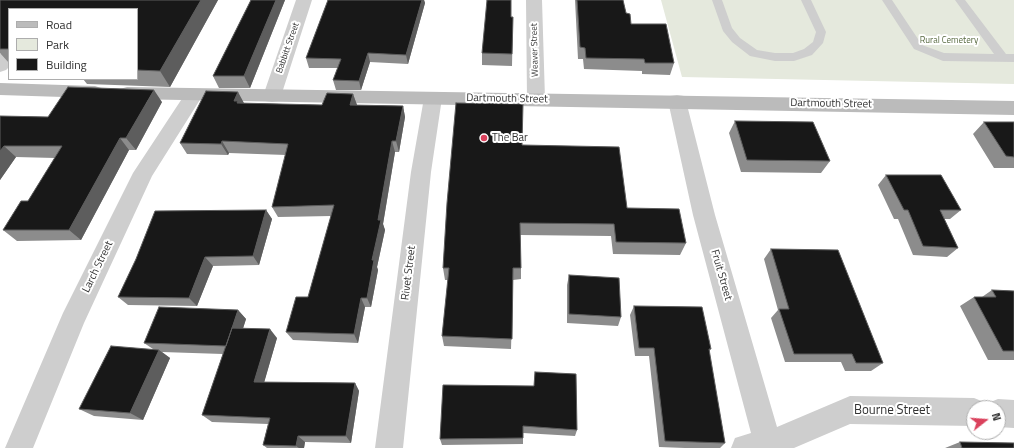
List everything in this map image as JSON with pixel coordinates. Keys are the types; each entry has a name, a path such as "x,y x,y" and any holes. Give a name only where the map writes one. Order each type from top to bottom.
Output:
{"main road":[{"name":"Dartmouth Street","path":"0,89 194,95 677,101 1014,108"}],"street":[{"name":"Babbitt Street","path":"272,96 304,0"},
{"name":"Weaver Street","path":"534,0 536,99"},
{"path":"0,66 8,56"},
{"name":"Larch Street","path":"19,448 72,321 143,173 194,95"},
{"name":"Rivet Street","path":"389,448 420,180 432,98"},
{"name":"Fruit Street","path":"677,101 761,447"},
{"name":"Bourne Street","path":"761,447 850,410 966,412"}],"lane":[{"path":"717,0 727,29 736,40 754,53 775,57 794,57 808,52 818,43 821,32 806,0"},
{"path":"887,0 918,47 943,57 1009,58"},
{"path":"960,0 1009,58"}],"green space":[{"name":"Rural Cemetery","path":"661,0 1014,0 1014,84 682,77"}],"building":[{"path":"0,0 201,0 160,71 138,70 138,8 8,8 8,49 0,49"},
{"path":"251,0 276,0 244,76 213,76"},
{"path":"328,0 422,0 406,55 368,53 359,81 333,80 341,59 306,58"},
{"path":"487,0 511,0 511,17 513,17 512,54 482,53"},
{"path":"577,0 623,0 626,13 630,14 631,24 666,24 674,63 645,63 644,59 586,58 585,48 580,47"},
{"path":"68,87 154,90 126,138 120,138 69,230 3,230 21,201 28,201 62,146 4,146 0,151 0,116 48,117"},
{"path":"206,91 238,92 234,101 238,101 237,103 322,105 327,93 353,94 350,105 403,106 396,141 392,141 378,220 381,220 372,260 374,260 367,298 361,298 354,334 286,332 296,297 308,297 334,205 272,207 288,144 222,141 221,144 180,143"},
{"path":"456,103 523,104 522,145 619,147 627,208 679,209 686,243 616,242 614,224 520,223 521,268 513,268 512,339 442,336 449,268 443,268"},
{"path":"735,121 813,122 830,161 747,160"},
{"path":"984,122 1014,122 1014,157 1006,156"},
{"path":"886,175 941,175 961,210 940,210 958,248 923,246 908,210 904,210"},
{"path":"266,210 253,256 205,257 189,298 118,297 136,259 155,211"},
{"path":"771,249 838,250 883,363 856,363 852,354 794,354 779,309 789,309"},
{"path":"569,275 619,278 621,317 569,314"},
{"path":"992,290 1014,291 1014,351 1003,351 974,297 996,297"},
{"path":"634,306 702,307 711,349 709,349 725,443 665,441 654,348 639,348"},
{"path":"159,307 238,310 226,346 144,343"},
{"path":"232,328 270,329 254,382 355,383 346,436 298,436 296,446 263,445 270,418 202,415"},
{"path":"111,346 159,350 130,413 79,409"},
{"path":"535,372 576,374 577,430 523,426 523,438 440,439 443,385 534,386"},
{"path":"960,442 1014,443 1014,448 962,448"}],"place":[{"name":"The Bar","path":"484,138"}]}
